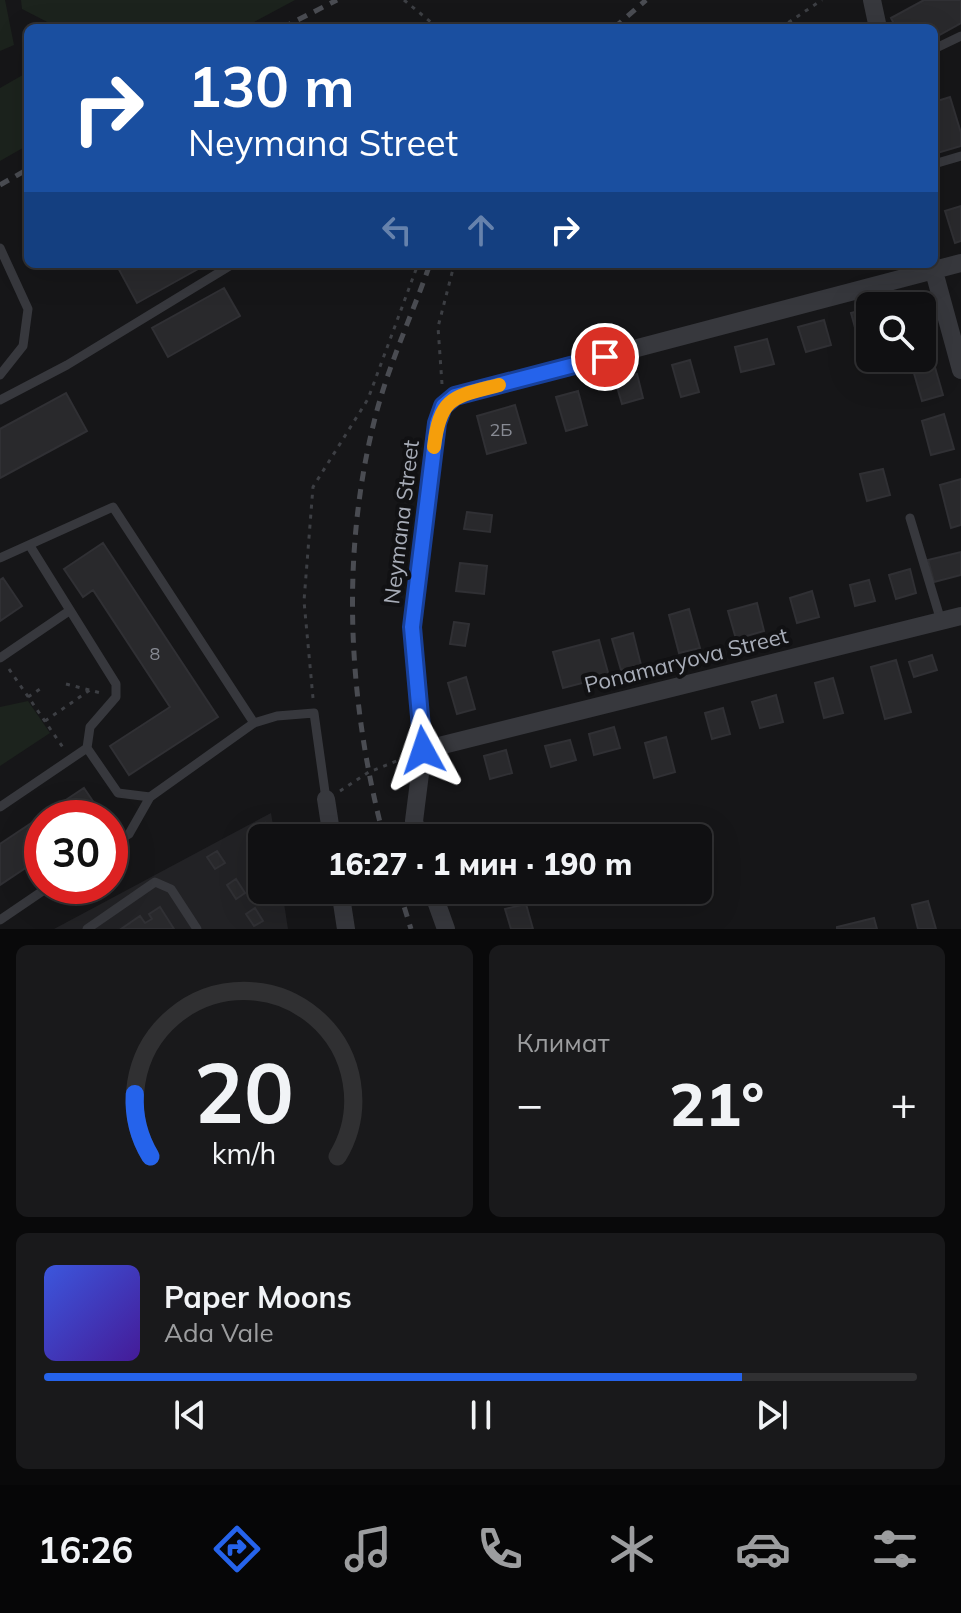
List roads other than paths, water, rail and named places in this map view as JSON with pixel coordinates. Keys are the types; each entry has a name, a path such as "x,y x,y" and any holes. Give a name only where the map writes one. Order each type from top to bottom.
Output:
{"street":[{"path":"872,0 877,24"},
{"path":"938,266 961,263"},
{"name":"Neymana Street","path":"415,824 423,750 412,627 437,423 443,406 455,396 929,268"},
{"path":"933,268 961,370"},
{"name":"Ponamaryova Street","path":"423,750 961,616"},
{"path":"326,799 330,824"},
{"path":"342,904 346,929"},
{"path":"437,904 446,929"}],"lane":[{"path":"938,47 961,36"},
{"path":"938,163 961,156"},
{"path":"0,248 28,309 23,346 0,375"},
{"path":"0,400 67,365 226,268"},
{"path":"0,558 113,507 254,723"},
{"path":"910,518 941,621"},
{"path":"30,546 116,684 116,697 90,727 87,748 118,793 150,797"},
{"path":"0,658 69,611"},
{"path":"128,835 150,797 254,723 277,716 314,713 326,799"},
{"path":"0,807 87,748"},
{"path":"87,929 155,882 171,889 197,929"},
{"path":"0,920 24,904"}],"railway":[{"path":"290,24 337,0"},
{"path":"619,24 646,0"},
{"path":"0,185 24,171"},
{"path":"381,824 362,734 356,681 353,575 357,522 364,470 380,399 428,268"},
{"path":"403,904 411,929"}]}
